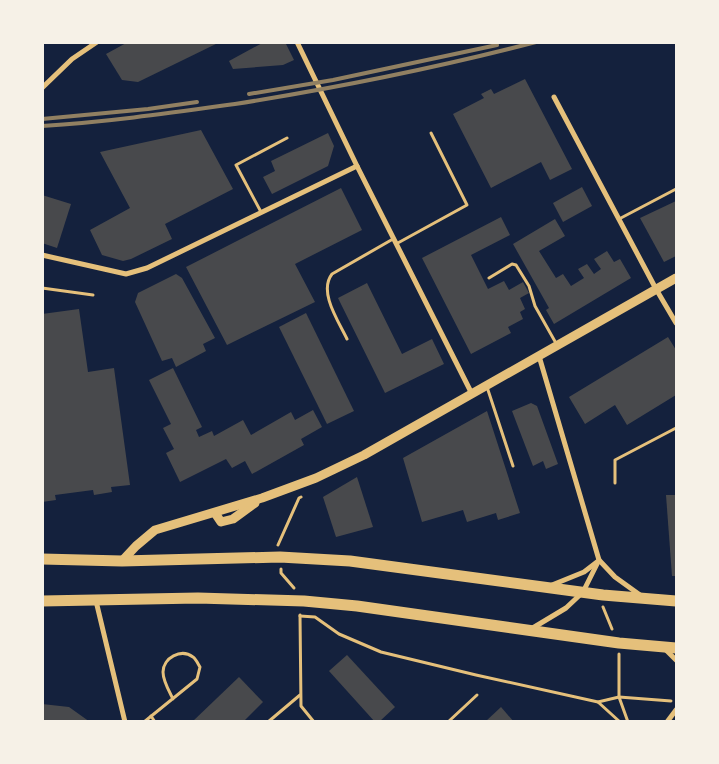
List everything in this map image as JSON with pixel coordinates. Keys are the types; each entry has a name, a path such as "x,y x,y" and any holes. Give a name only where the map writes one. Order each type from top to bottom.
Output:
{"highway":[{"path":"42,559 122,561 280,557 350,561 583,592 676,601"},
{"path":"42,601 198,598 304,600 663,648 676,648"}],"street":[{"path":"42,88 72,59 98,42"},
{"path":"297,42 472,394"},
{"path":"554,97 676,323"},
{"path":"42,255 126,274 147,268 357,166"},
{"path":"122,561 155,530 214,514 262,498 316,478 364,455 676,278"},
{"path":"539,356 599,560 621,582 648,599"},
{"path":"548,587 584,572 599,560"},
{"path":"529,630 566,608 583,592 599,560"},
{"path":"96,601 125,722"},
{"path":"663,648 676,660"},
{"path":"667,722 676,710"}],"lane":[{"path":"347,339 330,305 328,289 329,279 332,274 467,206 431,133"},
{"path":"261,213 236,165 288,138"},
{"path":"619,219 676,189"},
{"path":"489,278 512,264 516,265 529,286 536,306 558,345"},
{"path":"42,288 93,295"},
{"path":"487,386 514,466"},
{"path":"615,483 615,460 676,428"},
{"path":"144,722 197,679 200,667 193,657 181,653 171,657 164,664 163,674 172,699"},
{"path":"151,716 155,722"}],"path":[{"path":"306,495 299,498 278,546 281,573 304,600 300,616 300,694 301,706 314,722"},
{"path":"300,616 315,617 340,634 381,652 476,675 598,702 619,697 676,702"},
{"path":"268,722 300,694"},
{"path":"448,722 477,695"},
{"path":"598,702 620,722"}],"building":[{"path":"128,42 220,42 138,82 122,80 106,54"},
{"path":"264,42 285,42 294,60 283,65 233,69 229,61"},
{"path":"525,79 572,169 550,180 541,162 491,188 453,114 484,98 481,94 491,89 494,94"},
{"path":"201,130 233,189 165,224 172,239 123,261 102,255 90,230 130,208 100,152"},
{"path":"328,133 334,146 328,166 272,194 263,177 275,171 271,161"},
{"path":"582,187 592,206 563,222 553,203"},
{"path":"341,188 362,230 295,264 315,302 227,345 186,267"},
{"path":"42,195 71,204 57,248 42,243"},
{"path":"676,201 676,256 664,262 640,218"},
{"path":"501,217 510,235 471,255 488,289 504,281 509,290 523,282 529,293 520,298 525,309 520,312 523,319 508,327 511,333 471,354 422,258"},
{"path":"555,219 565,236 539,251 556,278 563,274 571,286 584,278 578,269 587,264 594,274 601,269 594,259 607,251 614,262 620,259 631,278 554,324 546,310 549,308 513,244"},
{"path":"176,274 182,278 215,338 203,344 206,351 176,367 172,358 162,361 135,302 138,293"},
{"path":"367,283 402,354 432,339 444,364 385,393 338,298"},
{"path":"79,309 88,372 114,368 130,485 111,487 112,492 94,495 93,490 55,495 56,500 42,502 42,314"},
{"path":"306,313 354,411 327,424 279,327"},
{"path":"668,337 676,350 676,395 627,425 615,405 585,424 569,397"},
{"path":"173,368 202,427 196,430 199,437 212,431 214,436 243,420 251,435 291,412 295,420 313,410 322,427 301,439 304,445 252,474 245,461 232,468 226,459 180,482 166,453 174,449 163,428 171,424 149,380"},
{"path":"531,403 537,406 558,464 546,469 543,461 533,466 512,411"},
{"path":"487,411 520,513 498,520 496,513 467,522 463,510 422,522 403,458"},
{"path":"357,477 373,527 336,537 323,497"},
{"path":"666,495 676,495 676,576 672,576"},
{"path":"347,655 395,707 379,722 375,722 329,671"},
{"path":"239,677 263,702 243,722 192,722"},
{"path":"42,704 69,707 90,722 42,722"},
{"path":"501,707 514,722 485,722"}],"railway":[{"path":"42,126 138,117 273,98 423,69 536,42"},
{"path":"249,94 333,80 497,45"},
{"path":"42,119 148,109 197,102"}]}
